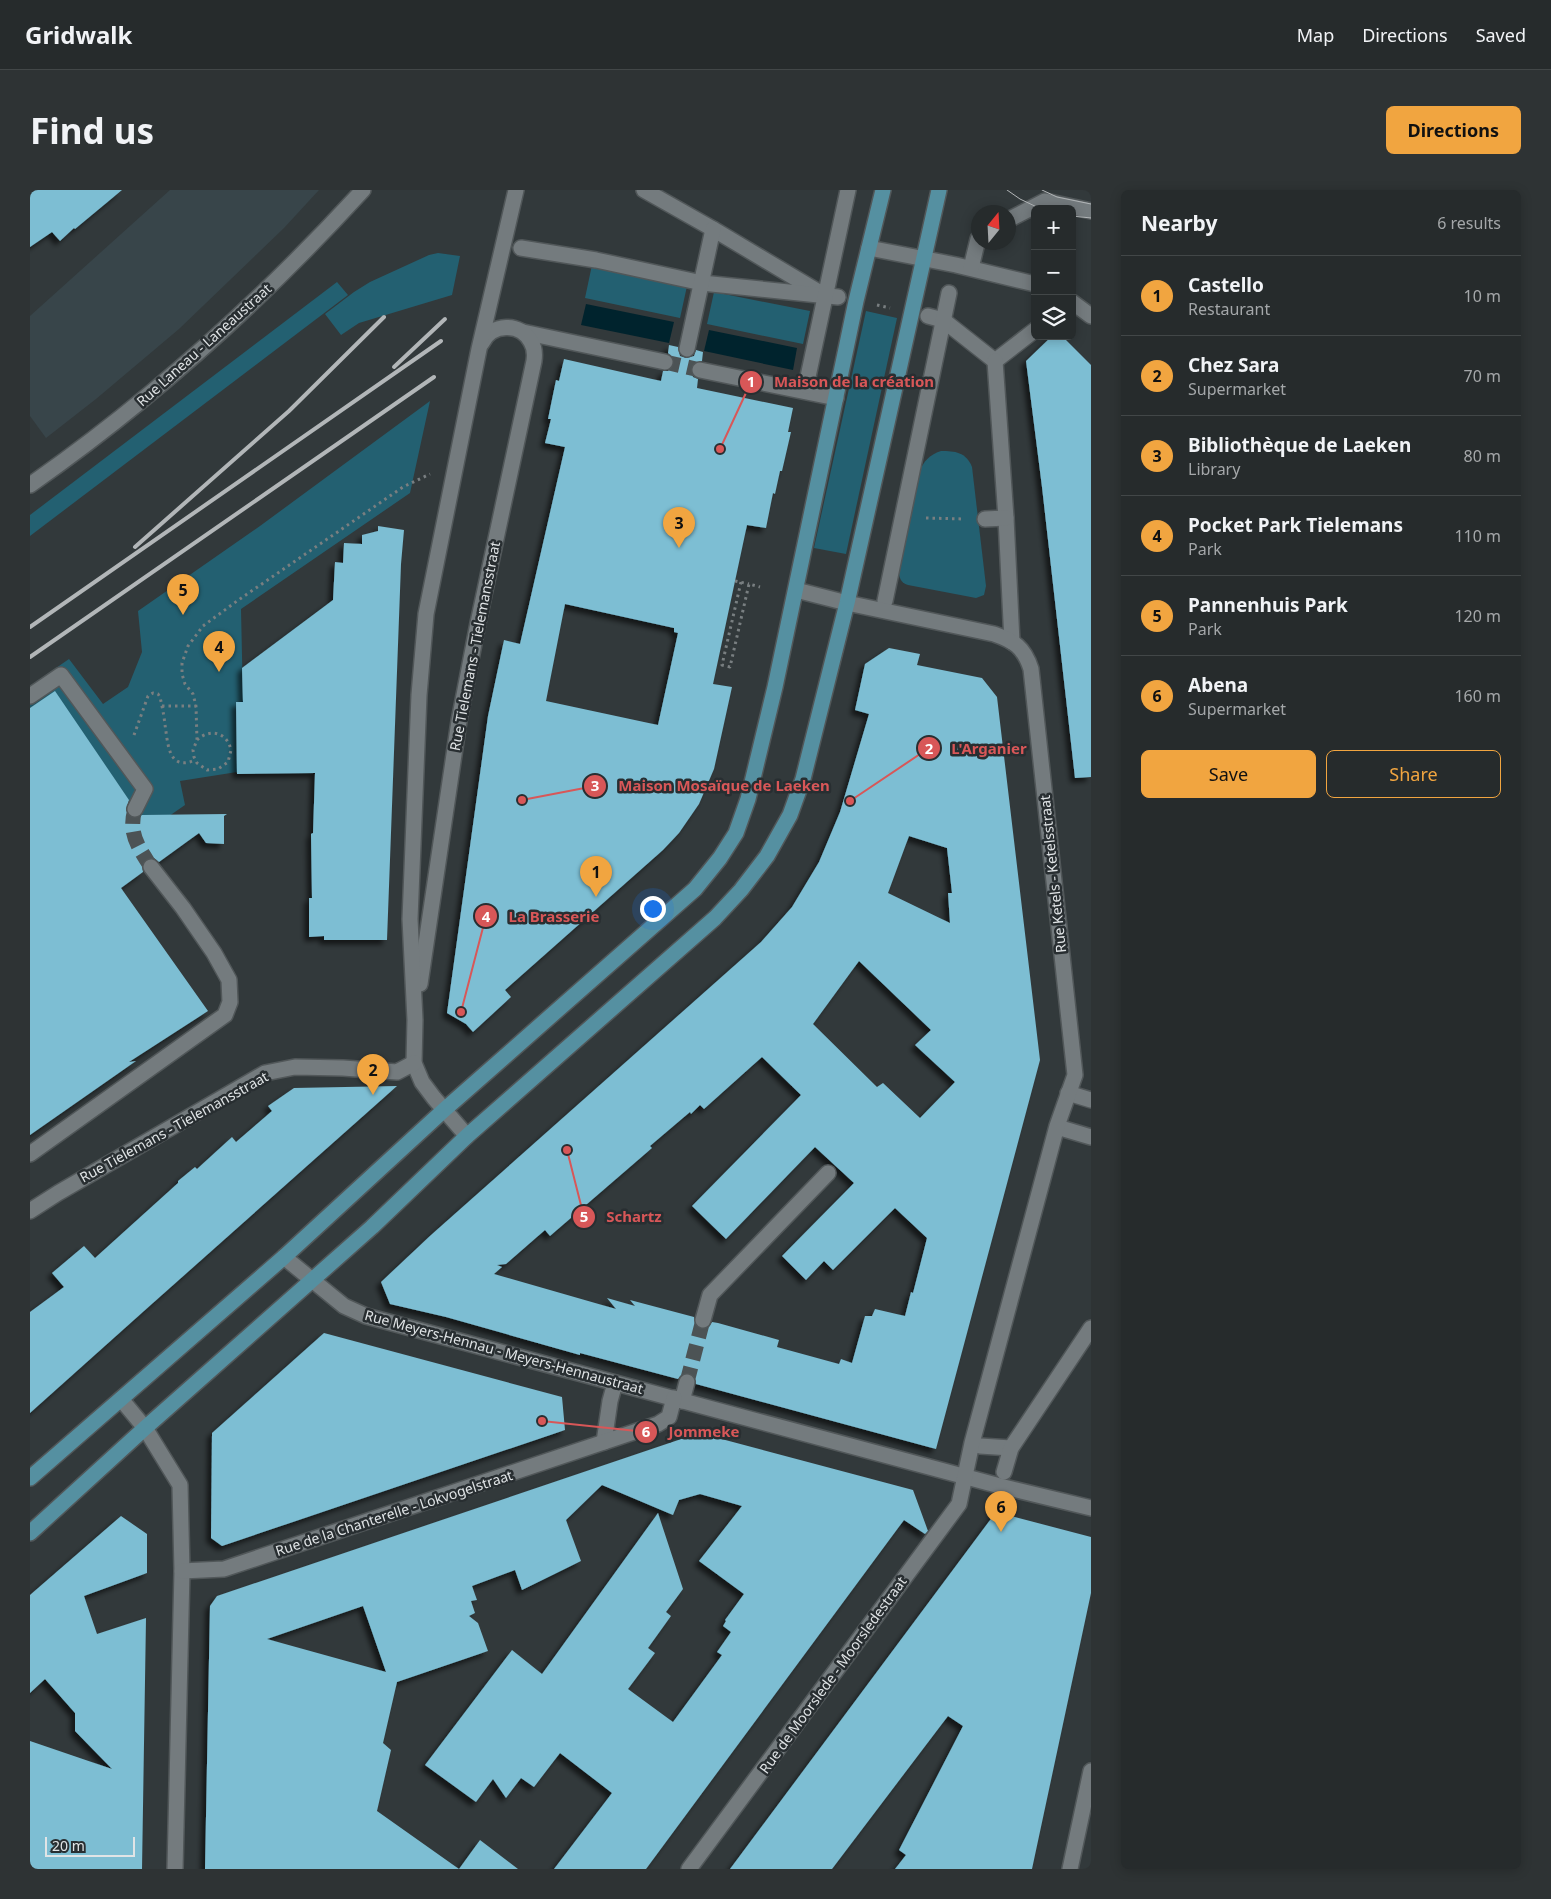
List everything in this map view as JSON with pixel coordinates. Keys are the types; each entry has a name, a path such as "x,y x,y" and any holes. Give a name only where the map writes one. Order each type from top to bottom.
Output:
{"main road":[{"path":"30,1478 284,1257 444,1110 695,889 720,858 736,833 748,799 775,687 856,301 883,190"},
{"path":"30,1533 145,1428 372,1227 467,1136 715,918 741,890 767,856 790,815 803,779 920,315 924,258 939,190"}],"street":[{"name":"Rue Laneau - Laneaustraat","path":"30,485 91,442 177,371 265,292 364,190"},
{"name":"Rue Tielemans - Tielemansstraat","path":"467,1136 422,1082 414,1063 415,1020 410,919 419,695 426,614 479,349 495,288 516,190"},
{"path":"644,190 832,296"},
{"path":"806,386 832,296 848,190"},
{"path":"1016,216 1044,201 1091,211"},
{"path":"688,349 713,229"},
{"path":"521,248 596,260 702,282 832,296"},
{"path":"868,248 971,268 1031,283"},
{"path":"971,268 975,250"},
{"path":"885,601 949,293"},
{"path":"1076,305 1091,316"},
{"path":"796,590 847,603 994,634 1012,642 1006,518 994,361 943,320 920,315"},
{"name":"Rue Tielemans - Tielemansstraat","path":"415,1020 459,720 535,350 531,340 523,332 513,327 492,331 484,339 479,349"},
{"path":"523,332 665,362"},
{"path":"994,361 1031,333"},
{"path":"700,370 836,398"},
{"path":"985,519 1006,518"},
{"name":"Rue Ketels - Ketelsstraat","path":"965,1476 1058,1126 1075,1075 1031,669 1026,656 1012,642"},
{"path":"30,696 61,674 145,789 135,809"},
{"path":"30,1154 225,1015 230,1002 229,980 214,953 183,908 151,867"},
{"name":"Rue Tielemans - Tielemansstraat","path":"30,1211 266,1073 295,1067 397,1072 414,1063"},
{"path":"1068,1093 1091,1100"},
{"path":"1064,1128 1091,1136"},
{"path":"703,1320 710,1295 828,1173"},
{"name":"Rue Meyers-Hennau - Meyers-Hennaustraat","path":"284,1257 344,1306 366,1316 1091,1508"},
{"path":"1004,1472 1011,1448 1091,1328"},
{"path":"678,1400 687,1382"},
{"path":"604,1442 610,1401 615,1383"},
{"path":"121,1399 145,1428 180,1485 182,1571 175,1869"},
{"name":"Rue de la Chanterelle - Lokvogelstraat","path":"182,1571 224,1569 658,1424 669,1417 678,1400"},
{"path":"980,1446 1011,1448"},
{"name":"Rue de Moorslede - Moorsledestraat","path":"689,1869 959,1504 965,1476"},
{"path":"1070,1869 1091,1771"}],"path":[{"path":"856,301 920,315"},
{"path":"197,740 207,733 220,734 230,744 231,756 224,766 212,771 201,767 195,760 193,752 197,740 196,706 193,694 185,684 182,663 188,646 203,626 403,487 430,474"},
{"path":"920,517 968,519"},
{"path":"735,581 760,587"},
{"path":"741,582 722,666 730,667 749,584"},
{"path":"125,762 148,696 153,693 158,694 160,697 168,746 172,757 180,763 188,764 195,760"},
{"path":"162,706 196,706"}],"shaded area":[{"path":"170,190 319,190 284,228 179,329 96,399 46,438 30,416 30,316"},
{"path":"438,253 460,256 452,295 359,323 341,335 325,314 370,282 429,255"},
{"path":"592,265 687,286 680,318 585,298"},
{"path":"337,282 348,295 30,536 30,515"},
{"path":"714,292 810,311 803,344 707,324"},
{"path":"586,304 674,322 669,343 581,325"},
{"path":"866,311 897,318 846,554 814,548"},
{"path":"709,330 797,348 793,370 704,351"},
{"path":"430,401 410,493 241,609 243,702 236,703 237,772 180,781 185,805 149,830 55,692 30,708 30,686 69,659 103,704 128,687 142,652 138,611 260,526"},
{"path":"941,451 960,453 967,458 972,467 986,586 984,595 976,598 908,585 899,576 919,472 927,459"}],"building":[{"path":"30,190 122,190 60,241 52,232 30,247"},
{"path":"1048,340 1066,340 1091,365 1091,777 1075,778 1026,361"},
{"path":"669,345 678,347 680,356 686,358 694,356 696,350 703,352 702,361 693,363 691,369 693,377 698,379 697,388 793,408 788,432 791,432 782,471 780,471 775,494 773,493 766,528 747,525 713,684 732,687 714,769 699,804 679,833 663,850 505,990 511,997 473,1032 466,1024 447,1013 488,716 504,640 520,644 565,447 545,443 551,419 548,419 556,380 559,381 564,359 661,381 663,371 668,371 674,364 674,359 668,353","holes":["565,604 674,628 674,632 678,633 658,725 546,701"]},
{"path":"378,526 404,530 401,564 387,940 324,940 324,936 309,937 309,898 312,898 311,834 313,833 315,773 237,774 236,702 243,702 242,668 333,600 335,562 343,563 344,543 362,544 362,535 378,531"},
{"path":"889,648 920,654 917,665 982,678 997,697 1040,1060 936,1449 696,1384 694,1376 689,1373 681,1375 678,1379 580,1353 580,1355 446,1317 390,1304 381,1282 431,1235 761,942 792,907 819,862 840,812 869,714 855,710 865,664","holes":["909,836 947,848 952,893 948,893 950,923 888,893","859,961 931,1030 915,1045 955,1082 920,1118 883,1083 877,1087 813,1024","762,1057 801,1095 692,1206 726,1239 815,1147 854,1183 782,1256 806,1280 824,1261 833,1270 895,1208 927,1238 905,1316 875,1309 872,1316 865,1316 852,1363 841,1359 839,1364 777,1347 779,1340 718,1323 712,1322 709,1327 701,1329 696,1326 694,1317 630,1300 635,1306 607,1298 616,1309 494,1274 502,1267 497,1265 506,1264 545,1230 550,1236 652,1148 650,1146 690,1112 691,1114 700,1105 704,1109"]},
{"path":"55,691 129,800 126,810 130,817 136,818 142,815 227,814 224,816 224,844 206,843 199,833 159,862 154,858 146,859 142,864 143,872 121,888 208,1011 129,1062 136,1061 30,1135 30,708"},
{"path":"397,1086 30,1413 30,1312 64,1287 52,1273 84,1246 95,1258 178,1181 195,1167 197,1169 232,1137 236,1142 272,1111 268,1106 294,1088"},
{"path":"324,1333 562,1397 565,1430 222,1546 211,1538 212,1433"},
{"path":"699,1433 913,1490 928,1531 925,1534 904,1520 646,1869 554,1869 612,1793 560,1753 534,1787 521,1778 506,1798 493,1779 476,1802 425,1765 512,1650 542,1674 658,1513 683,1589 666,1612 671,1616 648,1648 655,1653 628,1689 673,1722 722,1655 717,1652 731,1632 723,1626 725,1620 744,1594 699,1561 742,1506 700,1494 679,1500 673,1515 602,1485 566,1520 581,1561 522,1590 515,1570 472,1586 477,1600 471,1601 475,1613 469,1616 478,1623 488,1651 397,1682 383,1743 391,1750 377,1811 459,1869 205,1869 210,1606 217,1596","holes":["363,1606 386,1672 267,1639"]},
{"path":"996,1512 1091,1537 1091,1593 1032,1869 895,1869 906,1855 899,1850 963,1726 948,1716 832,1869 730,1869"},
{"path":"121,1516 147,1534 147,1573 84,1596 97,1634 146,1618 142,1869 30,1869 30,1741 112,1769 75,1731 75,1713 45,1679 30,1693 30,1595"},
{"path":"480,1840 518,1869 459,1869"}],"tunnel":[{"path":"665,362 700,370"},
{"path":"135,809 133,818 134,833 138,846 151,867"},
{"path":"687,1382 703,1320"}],"tram line":[{"path":"1007,190 1033,205"},
{"path":"1042,190 1057,197 1091,204"},
{"path":"1076,216 1091,218"}],"railway":[{"path":"135,547 289,411 384,317"},
{"path":"394,367 445,319"},
{"path":"30,627 441,341"},
{"path":"30,657 434,377"}],"place":[{"name":"Maison de la création","path":"720,449"},
{"name":"Bibliothèque de Laeken","path":"679,548"},
{"name":"Pannenhuis Park","path":"183,615"},
{"name":"Pocket Park Tielemans","path":"219,672"},
{"name":"Maison Mosaïque de Laeken","path":"522,800"},
{"name":"L'Arganier","path":"850,801"},
{"name":"Castello","path":"596,897"},
{"name":"La Brasserie","path":"461,1012"},
{"name":"Chez Sara","path":"373,1095"},
{"name":"Schartz","path":"567,1150"},
{"name":"Jommeke","path":"542,1421"},
{"name":"Abena","path":"1001,1532"}]}
